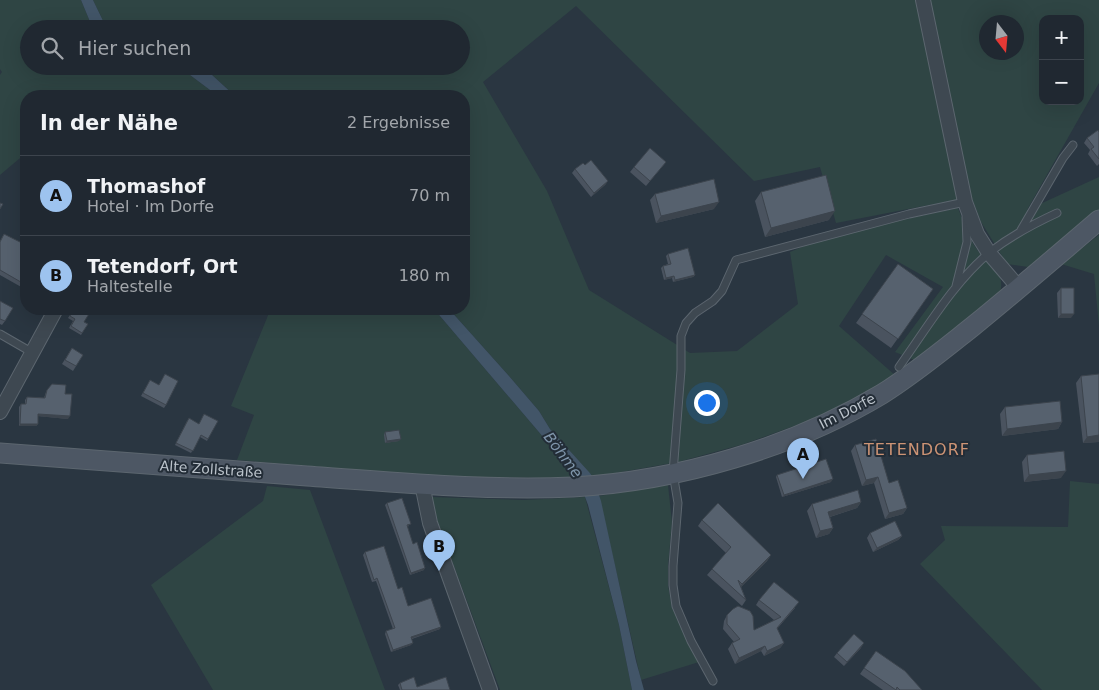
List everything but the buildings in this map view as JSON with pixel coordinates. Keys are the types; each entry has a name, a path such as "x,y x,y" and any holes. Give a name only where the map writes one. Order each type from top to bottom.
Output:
{"street":[{"path":"923,0 965,202 977,234 989,253 1019,288"},
{"name":"Im Dorfe","path":"422,484 529,488 605,484 639,480 747,454 785,440 830,421 882,394 934,357 1099,220"},
{"path":"0,412 53,315"},
{"name":"Alte Zollstraße","path":"0,453 422,484"},
{"path":"422,484 430,523 490,690"}],"lane":[{"path":"1021,230 1063,158 1073,145"},
{"path":"713,681 691,640 676,606 674,585 673,566 678,502 673,472 681,336 686,323 722,291 736,260 909,214 965,202 967,242 956,286"},
{"path":"899,366 956,286 989,253 1021,230 1057,213"},
{"path":"0,334 33,353"}],"green space":[{"path":"0,0 81,0 89,20 20,20 20,75 190,75 210,90 20,90 20,158 0,175 0,75 2,72 0,69"},
{"path":"93,0 1099,0 1099,83 1027,210 1099,177 1099,212 1028,267 1007,264 981,222 972,199 952,110 960,199 836,223 820,167 754,181 576,6 483,82 547,191 589,290 690,353 737,351 798,304 790,252 830,235 958,208 973,244 981,255 995,268 1001,278 1000,295 919,362 895,352 943,287 886,255 839,326 896,376 825,415 744,444 678,462 593,477 550,429 539,411 454,315 470,315 470,90 228,90 212,75 470,75 470,20 103,20"},
{"path":"1099,235 1099,326 1094,274 1061,264"},
{"path":"268,315 439,315 578,478 445,477 237,460 254,415 231,406"},
{"path":"1070,481 1099,484 1099,690 1042,690 920,564 945,540 941,526 1068,527"},
{"path":"668,485 672,522 668,585 672,607 699,662 641,680 599,496"},
{"path":"267,486 310,490 385,690 213,690 151,585 263,501"},
{"path":"431,497 523,500 585,497 619,625 632,690 500,690 438,523"}],"water":[{"path":"81,0 93,0 103,20 89,20"},
{"path":"190,75 212,75 228,90 210,90"},
{"name":"Böhme","path":"439,315 454,315 539,411 550,429 593,477 601,501 644,690 632,690 619,625 588,505 578,478"}],"place":[{"name":"Thomashof","path":"803,479"},
{"name":"Tetendorf, Ort","path":"439,571"}],"district":[{"name":"TETENDORF","path":"917,449"}]}
